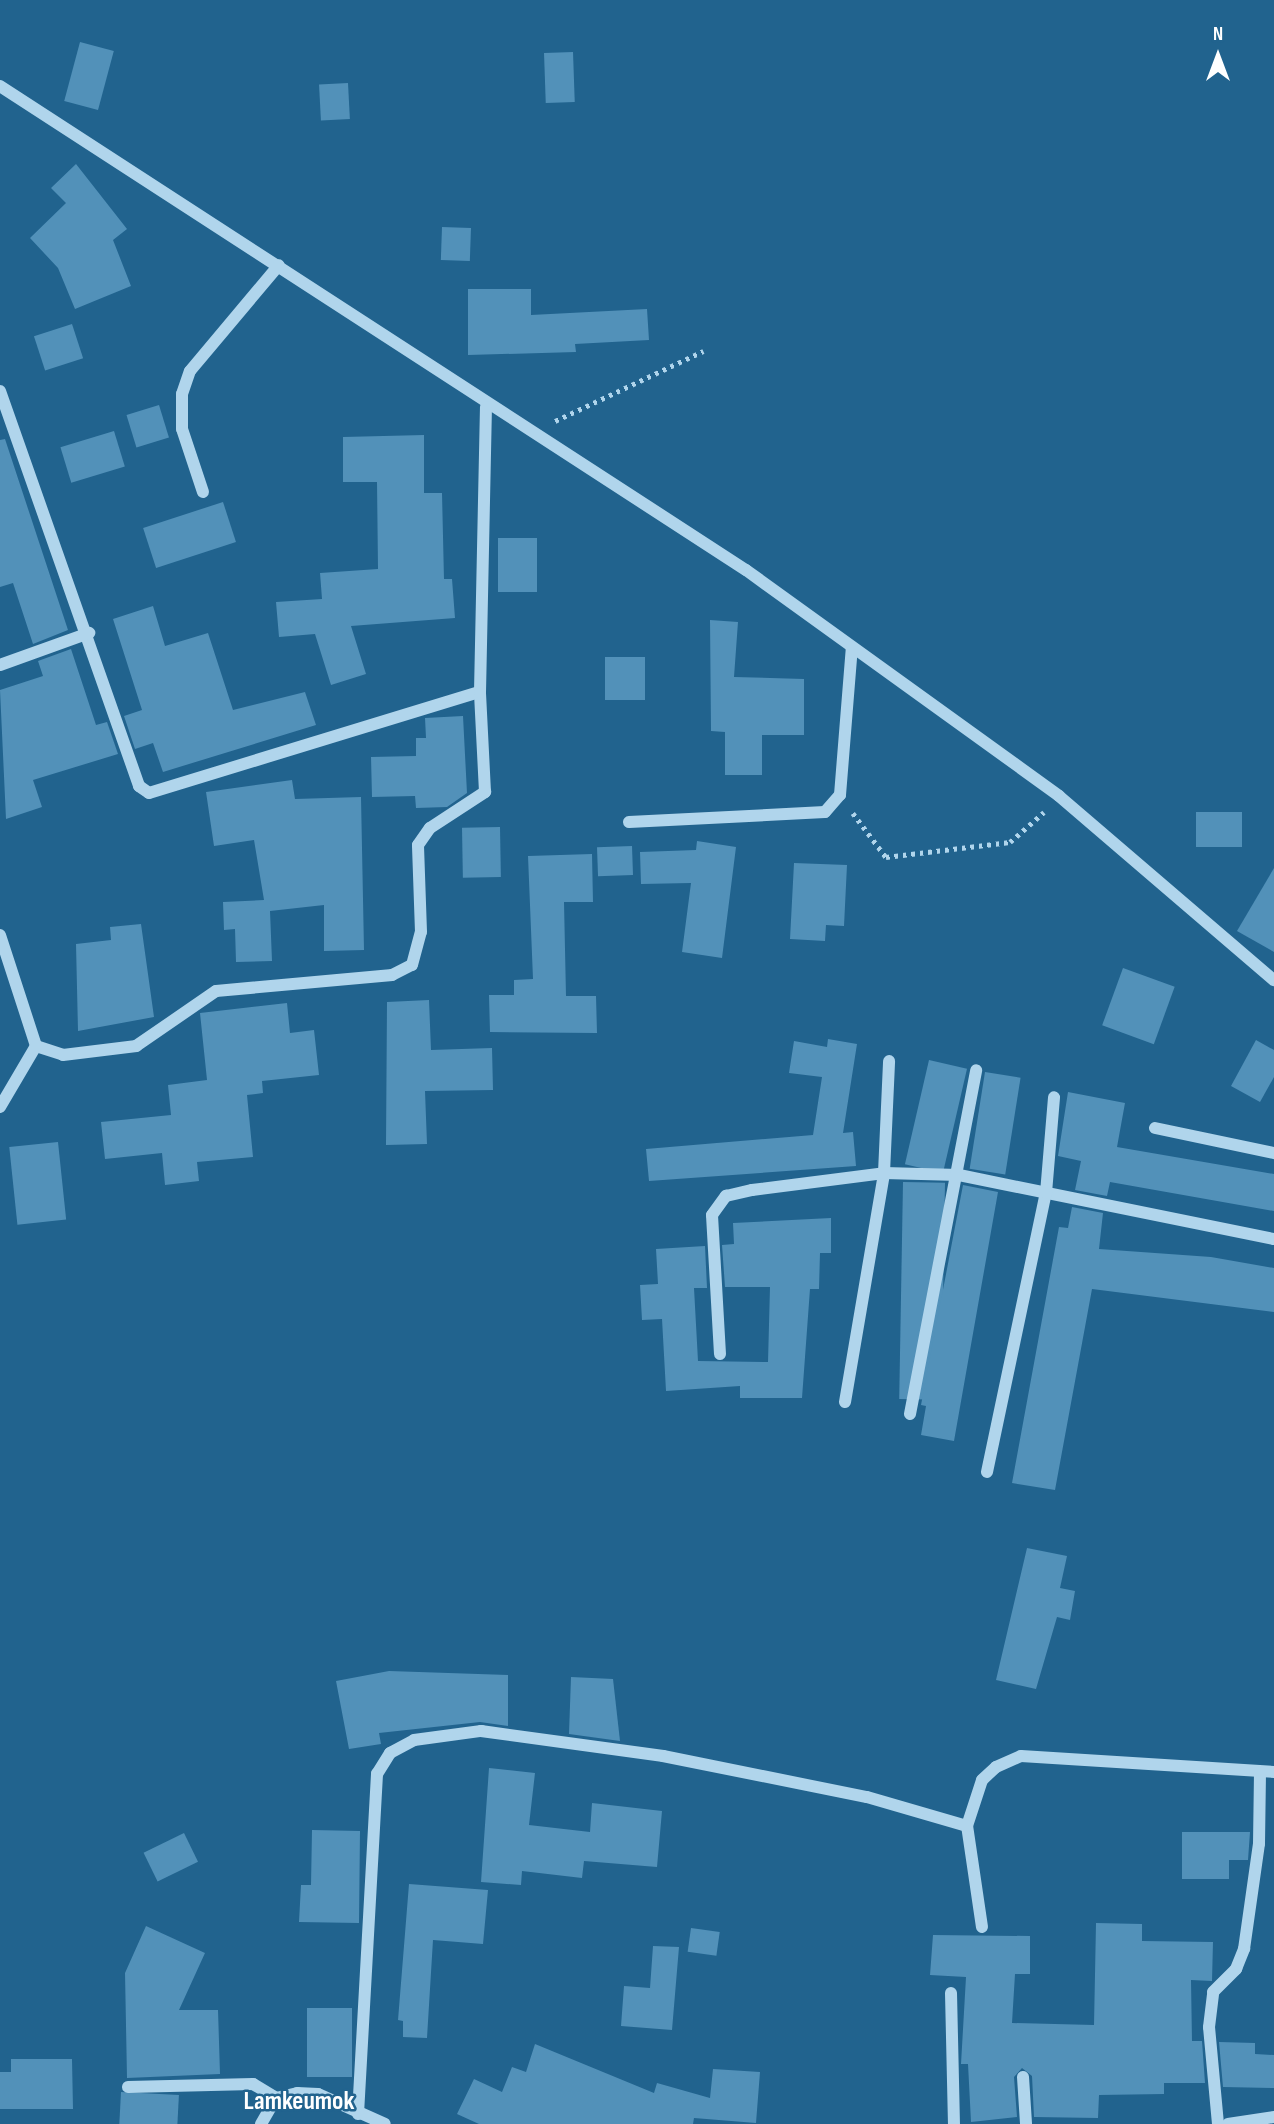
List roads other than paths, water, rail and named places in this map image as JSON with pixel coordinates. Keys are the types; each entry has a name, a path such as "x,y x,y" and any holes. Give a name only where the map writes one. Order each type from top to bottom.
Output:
{"street":[{"path":"0,86 279,265 486,407 532,432 852,647 1059,796 1274,980"},
{"path":"203,492 182,429 182,394 190,371 279,265"},
{"path":"0,391 89,633 139,786 154,794 480,692"},
{"path":"36,1046 63,1055 113,1053 161,1031 216,991 393,975 412,965 421,932 418,845 430,828 485,792 480,692 486,407"},
{"path":"0,665 89,633"},
{"path":"629,822 814,816 840,795 852,647"},
{"path":"0,935 36,1046 0,1107"},
{"path":"845,1402 884,1173 890,1061"},
{"path":"910,1414 958,1175 976,1070"},
{"path":"986,1472 1046,1193 1054,1097"},
{"path":"1155,1128 1274,1153"},
{"path":"720,1353 712,1215 726,1196 884,1173 958,1175 1274,1239"},
{"path":"358,2114 377,1774 390,1753 414,1740 481,1731 663,1756 867,1797 967,1826"},
{"path":"982,1927 967,1826 982,1780 1021,1756 1274,1772"},
{"path":"1218,2124 1210,2015 1213,1992 1236,1969 1244,1948 1259,1844 1260,1772"},
{"path":"951,1993 954,2124"},
{"path":"1023,2077 1026,2124"},
{"path":"128,2087 253,2084 276,2098 318,2094 358,2114 386,2124"},
{"path":"261,2124 276,2098"},
{"path":"1228,2124 1274,2117"}],"district":[{"name":"Lamkeumok","path":"299,2102"}]}
